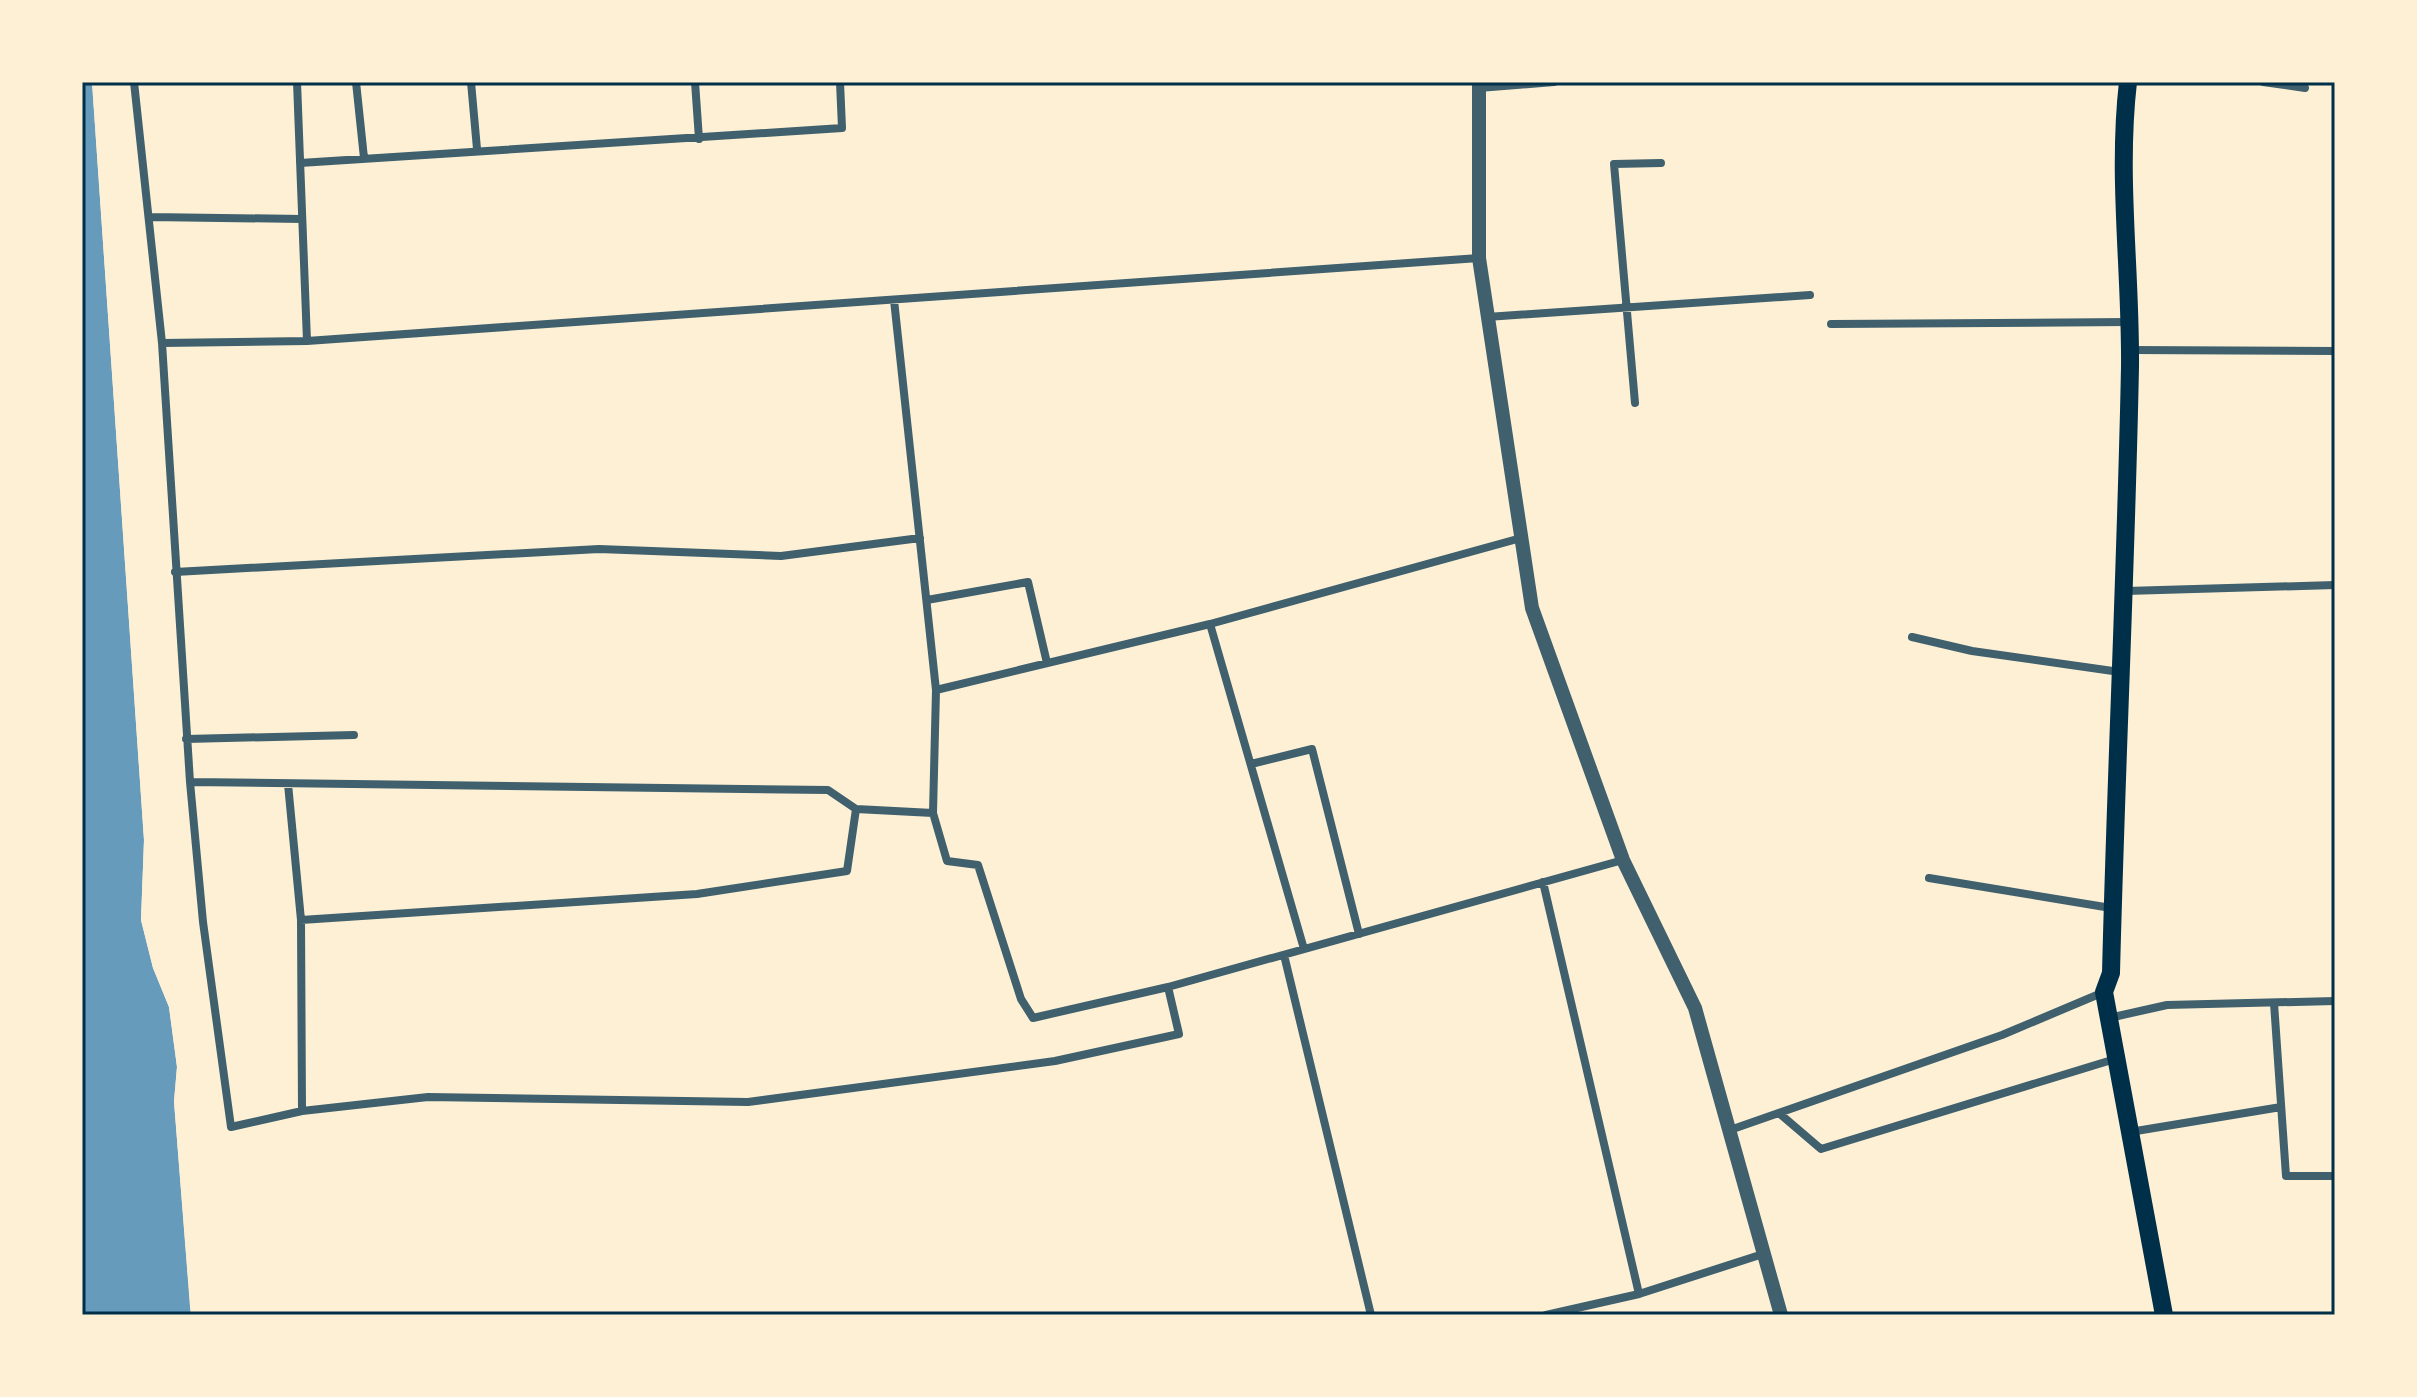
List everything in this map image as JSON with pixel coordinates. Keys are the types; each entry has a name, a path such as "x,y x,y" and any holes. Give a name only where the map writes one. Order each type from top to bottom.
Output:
{"main road":[{"path":"2128,82 2121,137 2130,350 2126,591 2111,973 2104,992 2164,1315"}],"street":[{"path":"134,82 162,343 186,739 203,922 231,1127 302,1111 428,1097 748,1102 1055,1061 1179,1034 1168,987"},
{"path":"297,82 307,341"},
{"path":"356,82 364,158"},
{"path":"471,82 477,149"},
{"path":"695,82 699,139"},
{"path":"300,163 477,149 699,139 842,128 840,82"},
{"path":"1554,82 1479,85 1479,258 1532,608 1623,860 1695,1008 1781,1315"},
{"path":"2263,82 2305,88"},
{"path":"1635,403 1614,164 1661,163"},
{"path":"150,217 302,219"},
{"path":"162,343 307,341 1479,258"},
{"path":"1487,317 1810,295"},
{"path":"894,300 936,690 933,813 947,861 978,865 1021,999 1033,1018 1168,987 1623,860"},
{"path":"1831,324 2129,322"},
{"path":"2130,350 2335,351"},
{"path":"175,572 599,549 781,556 920,538"},
{"path":"936,690 1210,624 1521,538"},
{"path":"927,600 1028,582 1047,663"},
{"path":"2126,591 2335,585"},
{"path":"1210,624 1304,949"},
{"path":"1912,637 1972,651 2121,672"},
{"path":"186,739 354,735"},
{"path":"1251,764 1312,749 1359,934"},
{"path":"190,782 828,790 856,809 933,813"},
{"path":"288,784 301,920 302,1111"},
{"path":"301,920 697,894 847,871 856,809"},
{"path":"1929,878 2112,909"},
{"path":"1543,882 1639,1294"},
{"path":"1284,955 1371,1315"},
{"path":"1730,1130 2002,1035 2104,992"},
{"path":"2109,1018 2167,1005 2335,1001"},
{"path":"2274,1003 2286,1176 2335,1176"},
{"path":"1779,1113 1821,1149 2116,1059"},
{"path":"2130,1132 2281,1107"},
{"path":"1546,1315 1639,1294 1766,1253"}],"water":[{"path":"82,82 92,82 144,840 141,920 153,968 169,1007 177,1067 174,1102 191,1315 82,1315"}],"pier":[{"path":"92,82 96,82 148,840 145,920 157,966 173,1006 181,1066 178,1101 195,1315 191,1315 190,1307 174,1101 177,1067 169,1007 153,968 141,920 144,840"}]}
